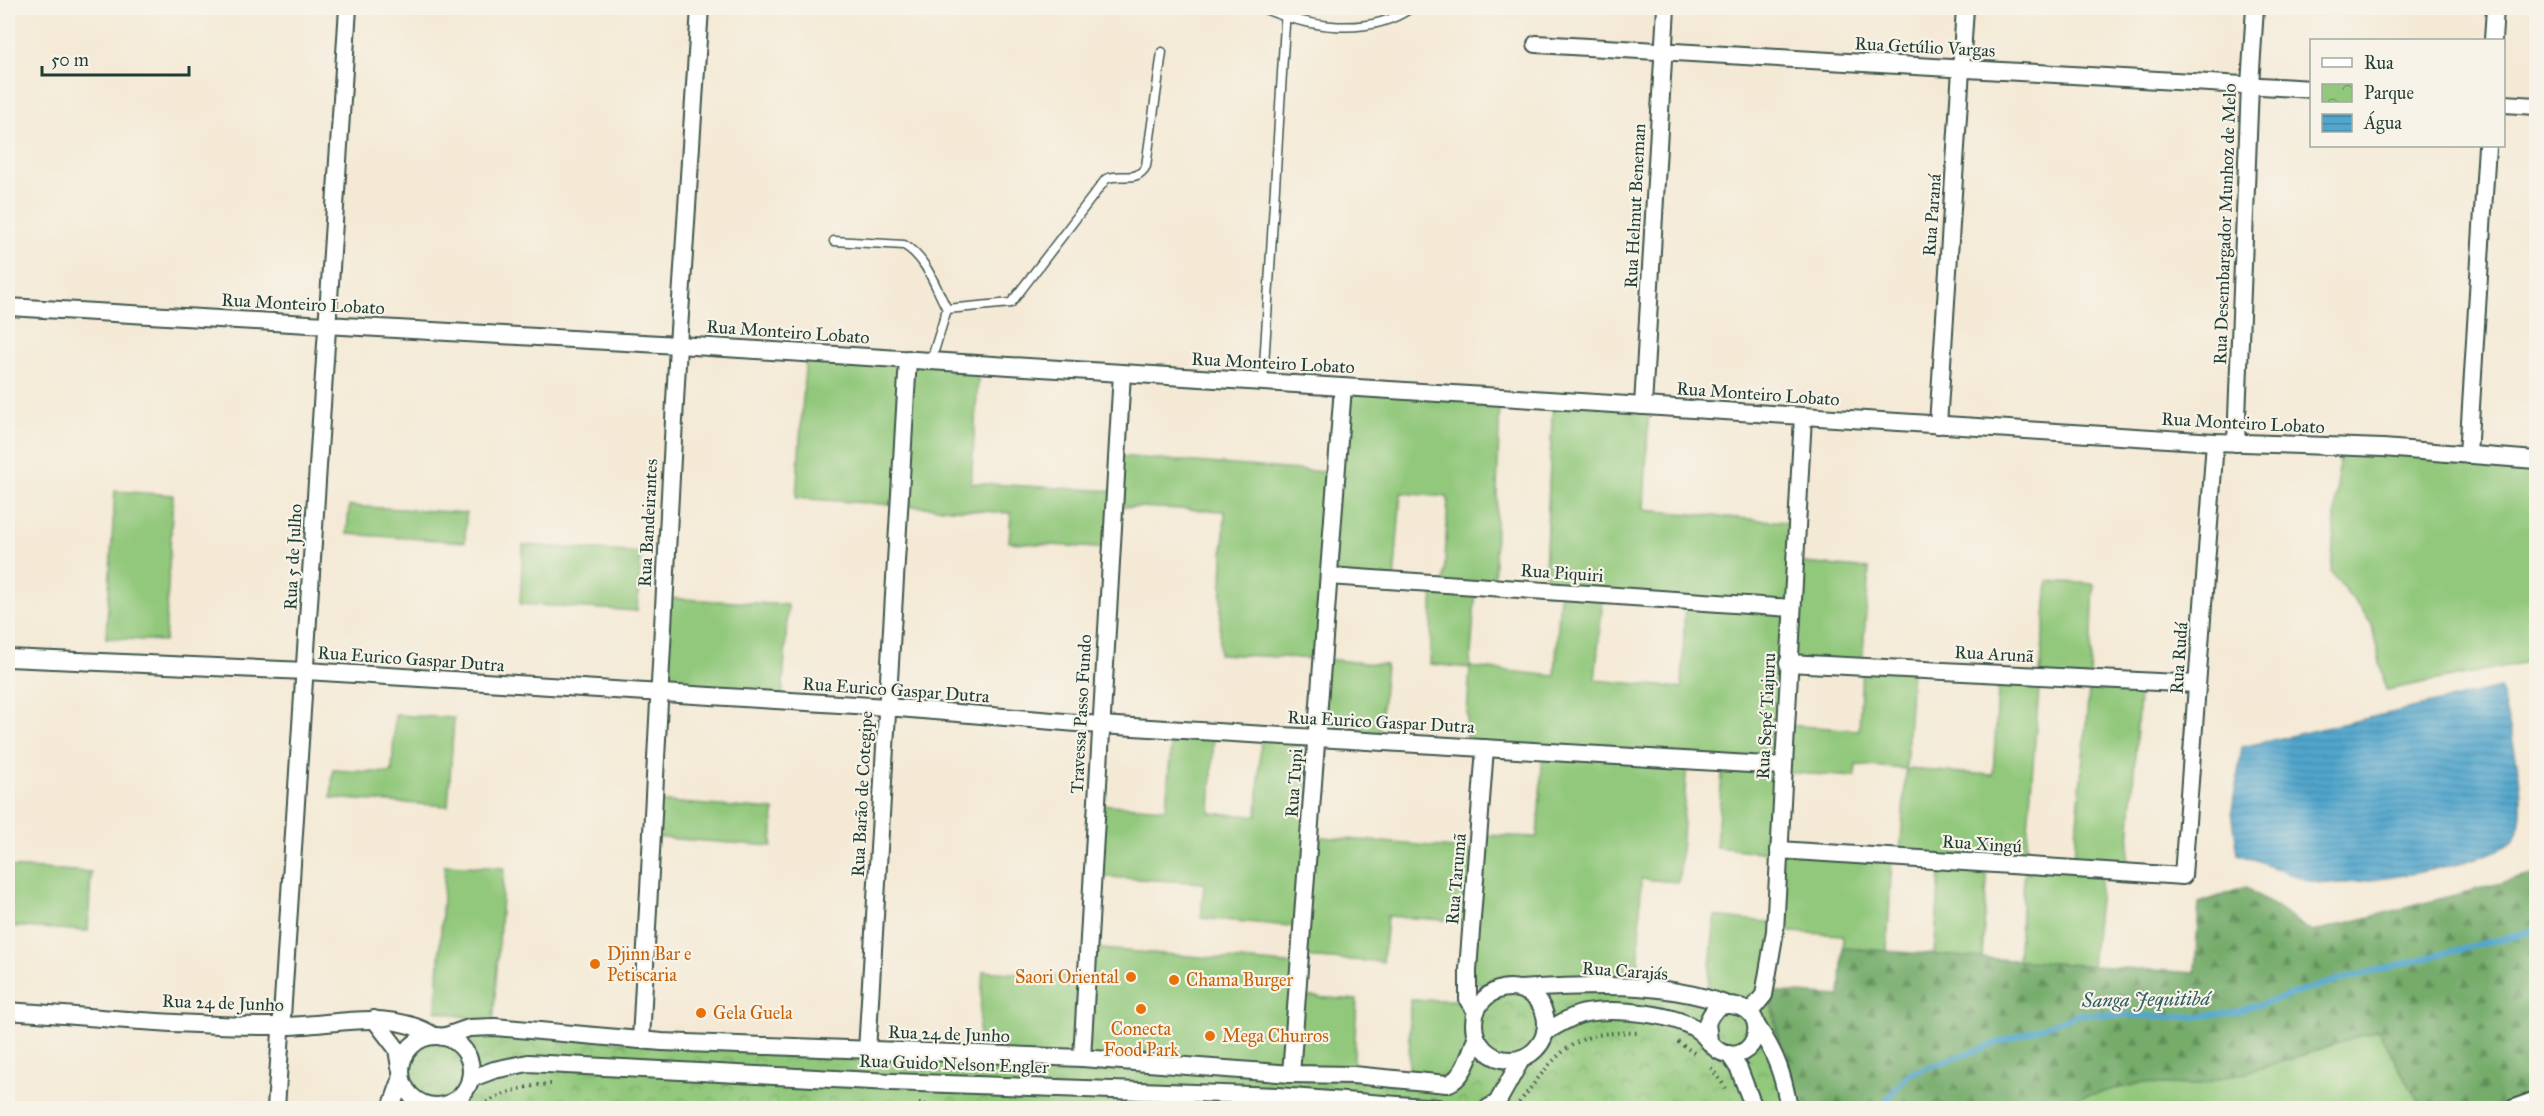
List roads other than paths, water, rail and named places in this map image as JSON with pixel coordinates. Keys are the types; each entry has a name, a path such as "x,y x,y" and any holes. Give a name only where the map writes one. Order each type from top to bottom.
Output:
{"street":[{"name":"Rua 5 de Julho","path":"276,1108 348,8"},
{"name":"Rua Bandeirantes","path":"641,1040 678,345 700,8"},
{"name":"Rua Helmut Beneman","path":"1643,406 1666,8"},
{"name":"Rua Paraná","path":"1938,424 1965,8"},
{"name":"Rua Desembargador Munhoz de Melo","path":"2236,443 2255,8"},
{"path":"2493,39 2496,8"},
{"name":"Rua Getúlio Vargas","path":"1536,44 2310,89"},
{"path":"2505,104 2536,106"},
{"path":"2468,455 2487,147"},
{"name":"Rua Monteiro Lobato","path":"8,307 908,359 2215,442 2383,448 2536,460"},
{"name":"Rua Barão de Cotegipe","path":"867,1051 908,359"},
{"name":"Travessa Passo Fundo","path":"1082,1058 1122,373"},
{"name":"Rua Tupi","path":"1291,1074 1343,387"},
{"name":"Rua Sepé Tiajuru","path":"1753,1019 1764,996 1774,931 1803,416"},
{"name":"Rua Rudá","path":"2183,876 2215,442"},
{"name":"Rua Piquiri","path":"1329,576 1792,608"},
{"name":"Rua Eurico Gaspar Dutra","path":"8,658 306,671 659,695 887,707 1100,725 1782,766"},
{"name":"Rua Arunã","path":"1788,663 2197,684"},
{"name":"Rua Tarumã","path":"1476,1011 1468,1000 1468,970 1485,748"},
{"name":"Rua Xingú","path":"1779,850 2183,876"},
{"path":"1468,970 1479,984 1500,989 1520,989 1538,1001 1544,1011 1545,1032 1541,1044 1522,1058 1513,1060 1495,1058 1481,1046 1476,1038 1474,1028 1476,1011 1483,1000 1500,989"},
{"name":"Rua Carajás","path":"1520,989 1638,988 1707,998 1725,1004"},
{"path":"1709,1041 1707,1023 1710,1015 1725,1004 1753,1019 1775,1052 1789,1108"},
{"name":"Rua 24 de Junho","path":"8,1011 283,1026 374,1019 417,1025 439,1036 469,1028 495,1027 641,1040 1082,1058 1291,1074 1353,1075 1447,1084 1454,1082 1476,1038"},
{"path":"1545,1032 1585,1013 1654,1015 1681,1022 1700,1031 1715,1048 1729,1054 1738,1054 1752,1044 1753,1019"},
{"path":"374,1019 397,1049 401,1074 412,1098 432,1107 441,1107 460,1097 470,1079 471,1070 466,1053 460,1045 439,1036 424,1038 408,1050 401,1074 391,1108"},
{"path":"1729,1054 1739,1069 1754,1108"},
{"path":"1488,1108 1497,1103 1522,1058"},
{"name":"Rua Guido Nelson Engler","path":"470,1079 494,1070 528,1063 891,1082 1265,1096 1438,1108"},
{"path":"2514,1108 2536,1100"}],"lane":[{"path":"1263,8 1286,17 1337,28 1381,22 1411,8"},
{"path":"1263,382 1286,8"},
{"path":"946,309 1011,303 1106,179 1113,176 1134,178 1142,174 1146,166 1162,52"},
{"path":"834,241 904,245 914,250 924,264 946,309 931,361"}],"water":[{"path":"2500,688 2517,763 2521,804 2516,836 2505,846 2457,864 2392,877 2337,883 2320,883 2301,878 2238,854 2232,811 2242,747"}],"waterway":[{"name":"Sanga Jequitibá","path":"1880,1108 1909,1074 2080,1014 2190,1017 2232,1013 2335,981 2536,930"}],"place":[{"name":"Djinn Bar e Petiscaria","path":"595,964"},
{"name":"Saori Oriental","path":"1131,977"},
{"name":"Chama Burger","path":"1174,980"},
{"name":"Conecta Food Park","path":"1141,1009"},
{"name":"Gela Guela","path":"701,1013"},
{"name":"Mega Churros","path":"1210,1036"}]}
